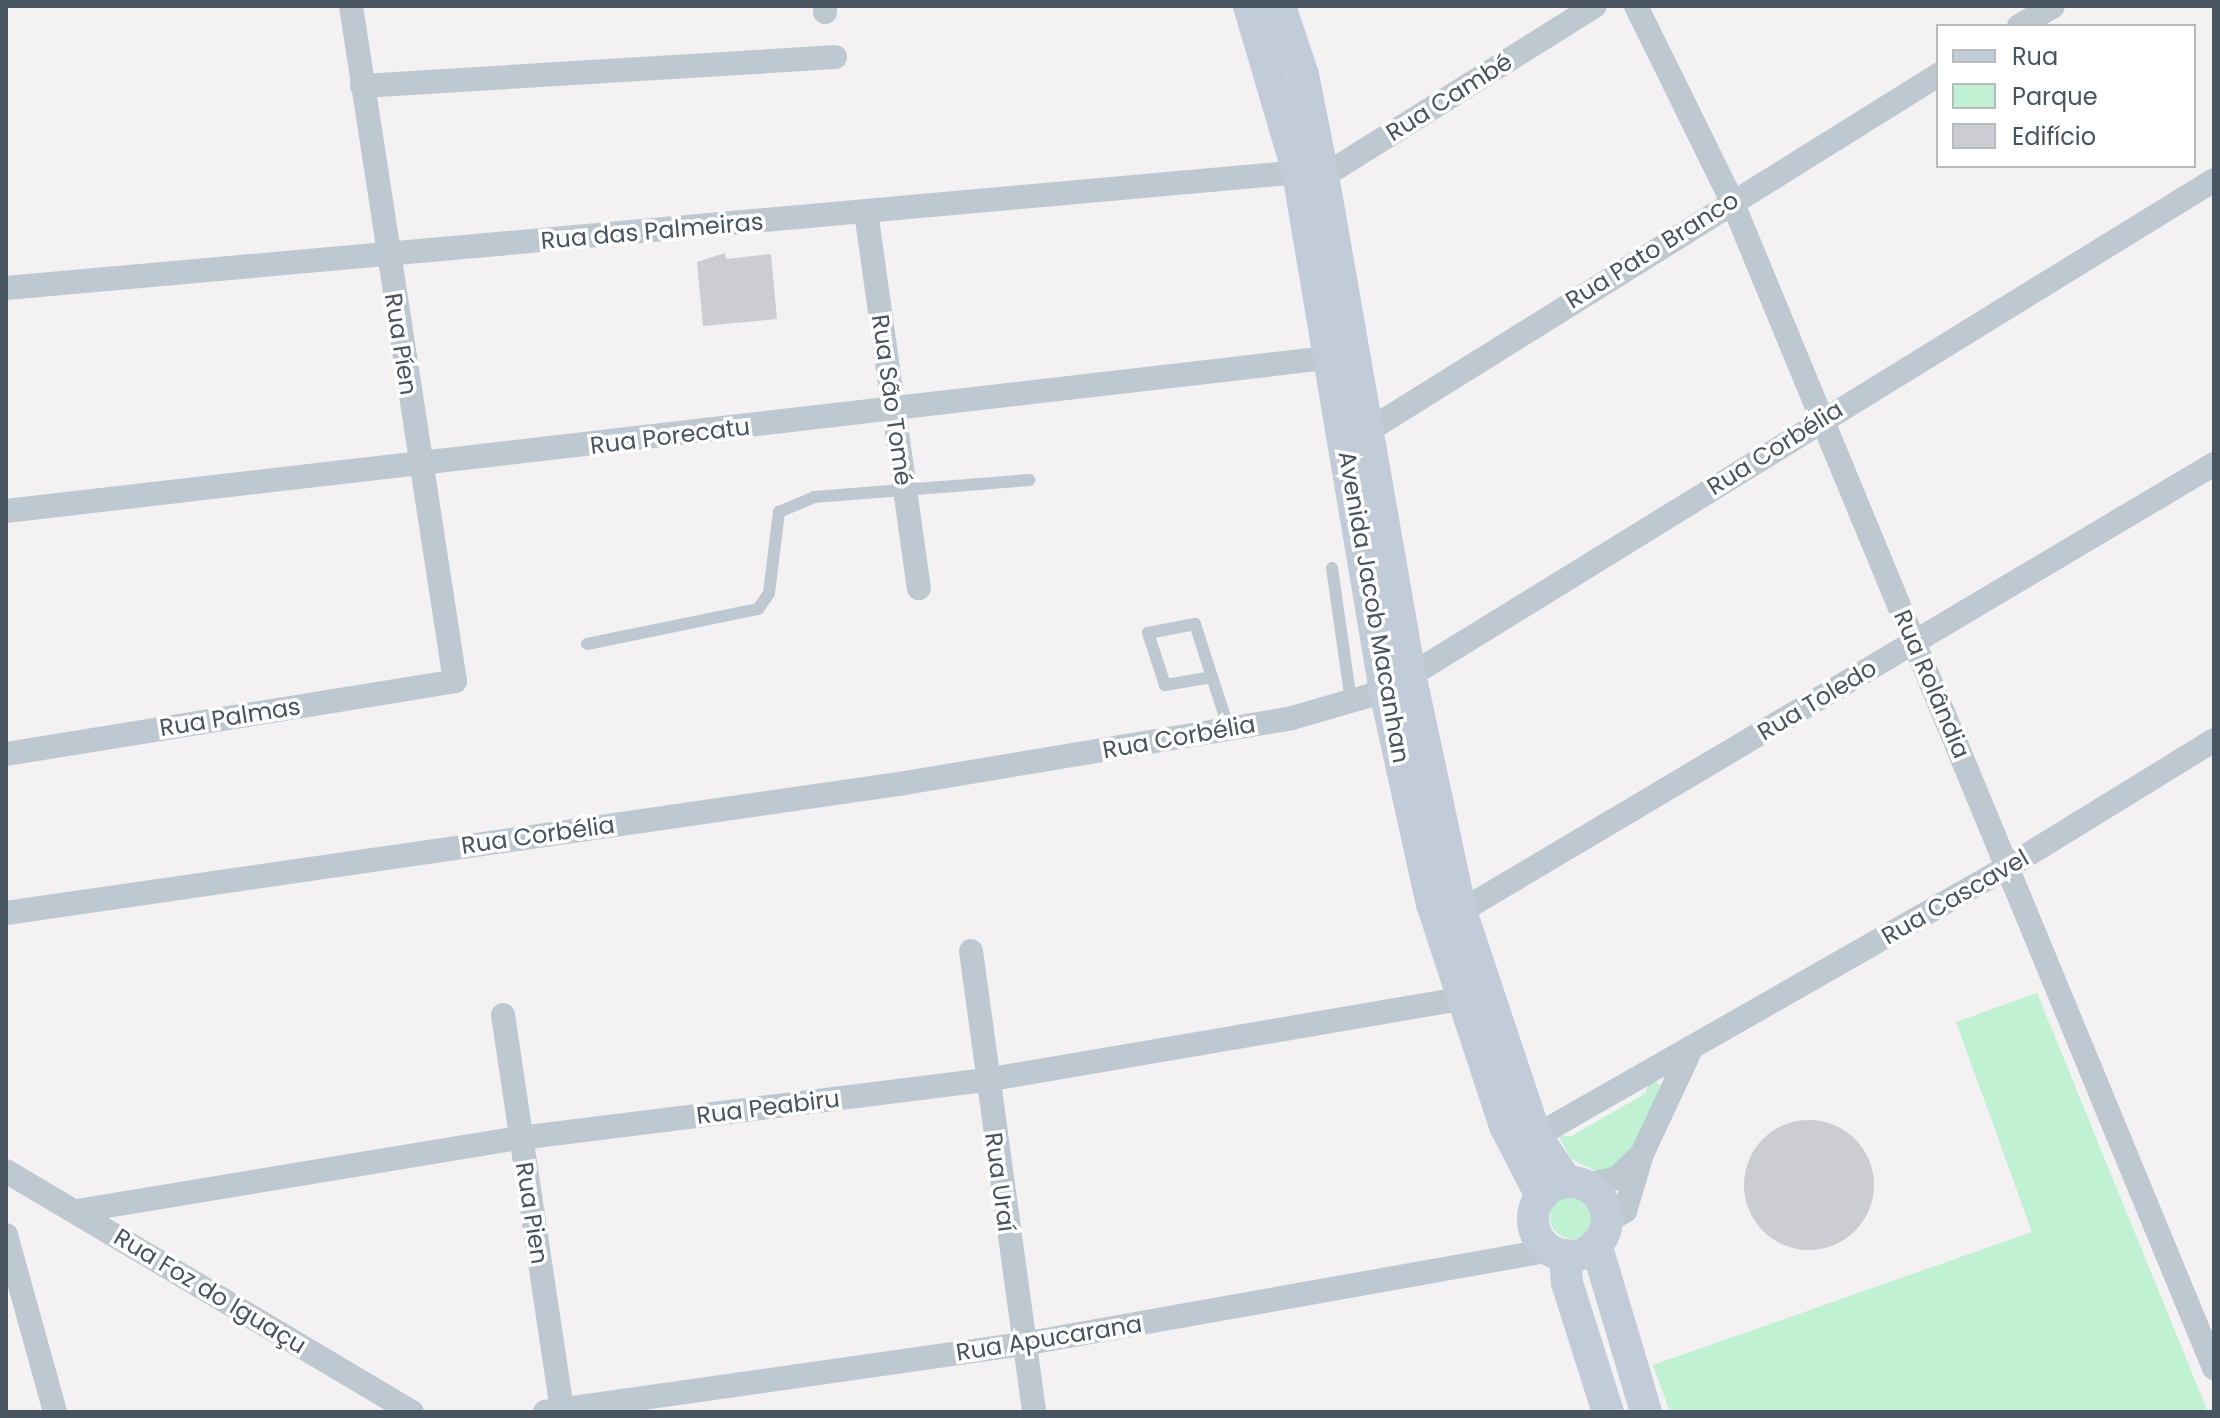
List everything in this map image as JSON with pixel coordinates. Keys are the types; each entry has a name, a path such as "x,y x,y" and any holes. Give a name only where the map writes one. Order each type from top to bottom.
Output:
{"main road":[{"name":"Avenida Jacob Macanhan","path":"1249,6 1310,171 1369,430 1398,683 1461,911 1536,1136 1564,1188"},
{"name":"Avenida Jacob Macanhan","path":"1280,6 1303,75 1310,171 1334,357 1459,999 1518,1159 1564,1188"},
{"path":"1608,1412 1558,1253 1534,1229 1564,1188 1601,1198 1601,1233 1646,1412"},
{"path":"1558,1253 1601,1233"}],"street":[{"name":"Rua Píen","path":"351,6 419,465 455,681"},
{"name":"Rua Cambé","path":"1310,171 1338,167 1595,6"},
{"name":"Rua Rolândia","path":"1636,6 1731,199 1819,420 2011,865 2214,1368"},
{"path":"2022,24 2053,6"},
{"path":"362,86 835,57"},
{"name":"Rua Pato Branco","path":"1369,430 1731,199 1936,76"},
{"name":"Rua das Palmeiras","path":"6,288 1310,171"},
{"name":"Rua Corbélia","path":"6,913 905,783 1229,729 1351,701 1398,683 1819,420 2214,180"},
{"name":"Rua São Tomé","path":"866,212 891,409 919,588"},
{"name":"Rua Porecatu","path":"6,511 1334,357"},
{"name":"Rua Toledo","path":"1461,911 2214,464"},
{"name":"Rua Palmas","path":"6,754 455,681"},
{"name":"Rua Cascavel","path":"1536,1136 2011,865 2214,740"},
{"name":"Rua Uraí","path":"971,951 986,1080 1034,1412"},
{"name":"Rua Peabiru","path":"77,1211 520,1138 986,1080 1459,999"},
{"name":"Rua Pien","path":"503,1015 554,1411"},
{"path":"1564,1188 1617,1178 1642,1154 1658,1132 1692,1047"},
{"path":"1601,1233 1625,1211 1642,1154"},
{"name":"Rua Foz do Iguaçu","path":"6,1171 412,1412"},
{"path":"6,1235 55,1412"},
{"name":"Rua Apucarana","path":"554,1411 1023,1344 1558,1253"}],"lane":[{"path":"587,644 758,609 769,593 779,512 814,497 1029,480"},
{"path":"1332,568 1351,701"},
{"path":"1212,677 1165,685 1148,633 1195,624 1229,729"}],"green space":[{"path":"2037,993 2208,1412 1670,1412 1653,1365 2032,1232 1956,1022"},
{"path":"1649,1076 1661,1086 1630,1158 1600,1173 1571,1159 1557,1133 1570,1137 1646,1093"},
{"path":"1572,1195 1588,1201 1594,1217 1588,1233 1572,1239 1556,1233 1550,1217 1556,1201"}],"building":[{"path":"725,253 726,259 771,254 777,319 703,326 697,262"},
{"path":"1809,1120 1834,1125 1855,1139 1869,1160 1874,1185 1869,1210 1855,1231 1834,1245 1809,1250 1784,1245 1763,1231 1749,1210 1744,1185 1749,1160 1763,1139 1784,1125"}]}
